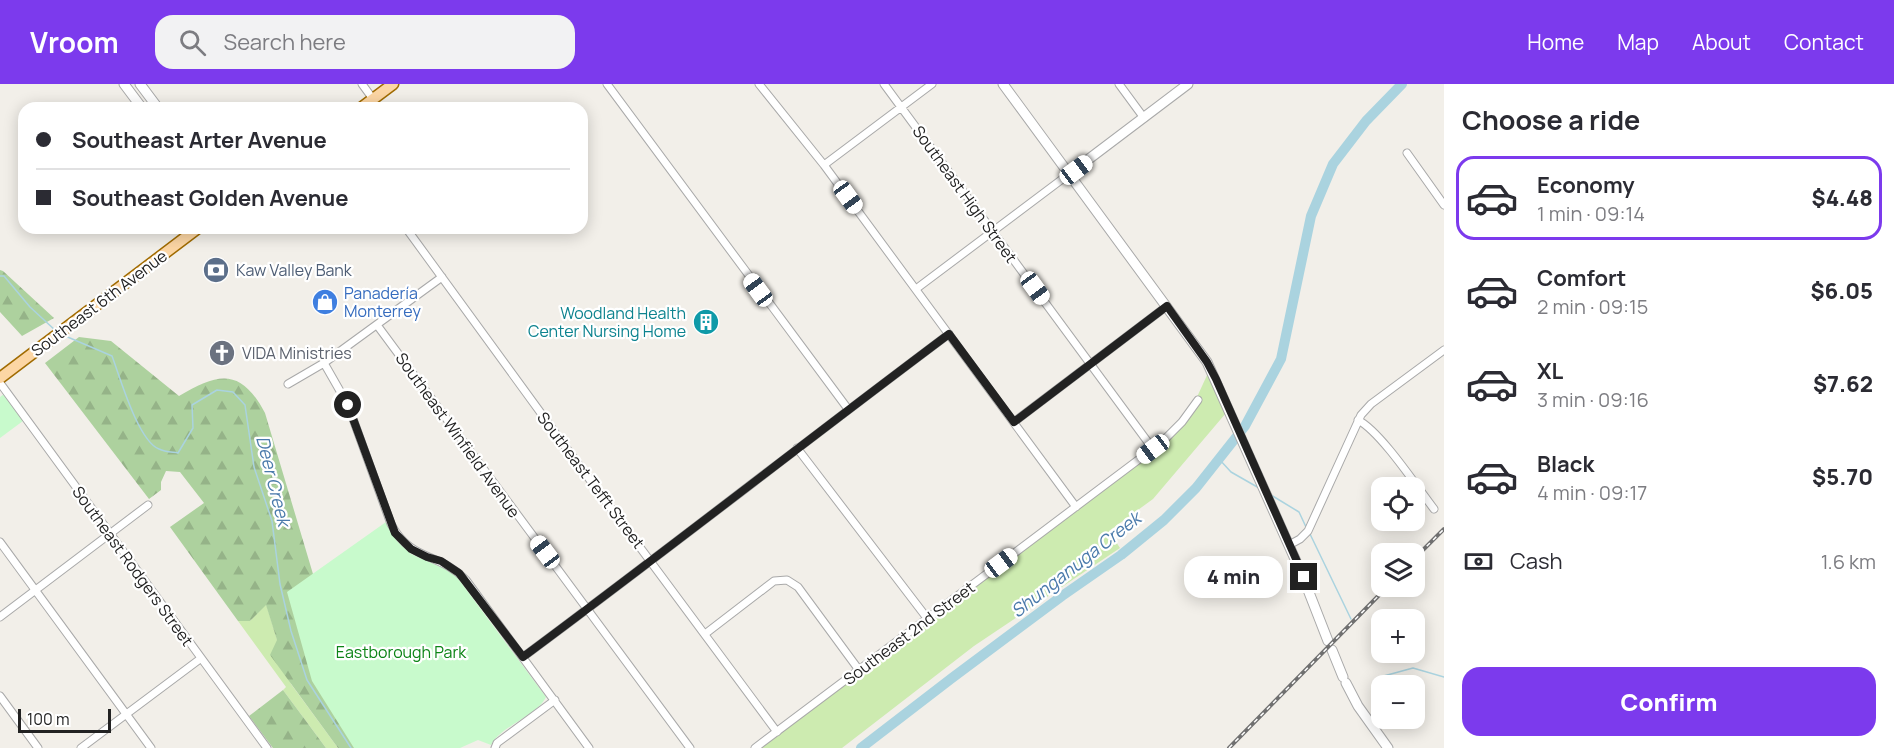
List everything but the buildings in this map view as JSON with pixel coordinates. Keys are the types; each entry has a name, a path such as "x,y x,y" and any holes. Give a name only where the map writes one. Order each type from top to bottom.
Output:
{"main road":[{"path":"369,102 393,84"},
{"name":"Southeast 6th Avenue","path":"0,378 189,234"}],"street":[{"path":"124,84 138,102"},
{"path":"140,84 154,102"},
{"path":"362,84 373,99"},
{"path":"607,84 848,409"},
{"path":"759,84 824,165 1076,507"},
{"name":"Southeast High Street","path":"884,84 1153,449"},
{"path":"824,165 932,84"},
{"path":"1003,84 1207,362 1289,544 1344,680 1358,706 1388,748"},
{"path":"1119,84 1144,118"},
{"path":"916,289 1188,84"},
{"path":"1407,153 1444,205"},
{"name":"Southeast Tefft Street","path":"410,234 777,732"},
{"path":"288,384 324,363 442,277"},
{"path":"1014,422 1167,306"},
{"name":"Southeast Winfield Avenue","path":"377,325 690,748"},
{"path":"523,657 949,334"},
{"path":"1289,544 1300,539 1308,531 1358,420 1371,404 1444,350"},
{"path":"324,363 348,405 395,533 411,549 441,561 459,573 589,748"},
{"name":"Southeast Rodgers Street","path":"0,383 267,748"},
{"name":"Southeast 2nd Street","path":"755,748 1153,449 1182,422 1198,400"},
{"path":"1358,420 1364,423 1393,455 1434,509"},
{"path":"797,448 927,618"},
{"path":"0,617 148,505"},
{"path":"0,542 151,748"},
{"path":"705,634 774,581 787,580 798,588 859,670"},
{"path":"81,748 200,659"},
{"path":"0,696 38,748"},
{"path":"495,748 497,743 555,700"}],"green space":[{"path":"0,270 54,318 22,336 0,312"},
{"path":"79,337 111,341 179,396 206,382 228,379 247,388 256,398 265,413 313,574 313,604 371,748 338,748 270,655 277,640 266,605 250,621 238,621 170,527 204,503 180,472 166,471 161,482 161,490 149,499 45,363"},
{"path":"1208,373 1226,413 1153,499 1109,531 1120,548 974,646 842,748 760,748 1171,439 1196,409 1200,400 1197,397"},
{"path":"4,394 23,421 0,438 0,397"},
{"name":"Eastborough Park","path":"386,522 397,541 411,554 454,573 546,697 542,704 503,732 491,745 478,740 460,748 354,748 312,681 287,592"},
{"path":"266,604 291,684 338,748 326,748 283,690 286,687 238,621 250,621"},
{"path":"283,690 326,748 273,748 249,716"}],"waterway":[{"name":"Shunganuga Creek","path":"861,748 1062,596 1121,555 1164,520 1196,488 1245,426 1281,359 1311,216 1333,164 1366,121 1402,84"},
{"name":"Deer Creek","path":"0,276 4,276 30,307 56,331"},
{"name":"Deer Creek","path":"63,335 112,356 137,422 151,444 161,450 178,453 193,428 192,405 217,390 233,392 245,405 254,467 272,521 280,584 291,631 307,680 351,748"},
{"path":"1219,459 1231,472 1259,488"},
{"path":"1271,495 1299,512 1306,527"},
{"path":"1310,534 1351,619"},
{"path":"1387,675 1413,668 1444,677"}],"railway":[{"path":"1425,548 1444,529"},
{"path":"1229,748 1377,597"}],"place":[{"name":"Kaw Valley Bank","path":"216,270"},
{"name":"Panadería Monterrey","path":"325,302"},
{"name":"Woodland Health Center Nursing Home","path":"706,322"},
{"name":"VIDA Ministries","path":"222,353"}],"route":[{"path":"348,405 395,533 411,549 441,561 459,573 523,657 949,334 1014,422 1167,306 1207,362 1216,379 1304,577"}]}
